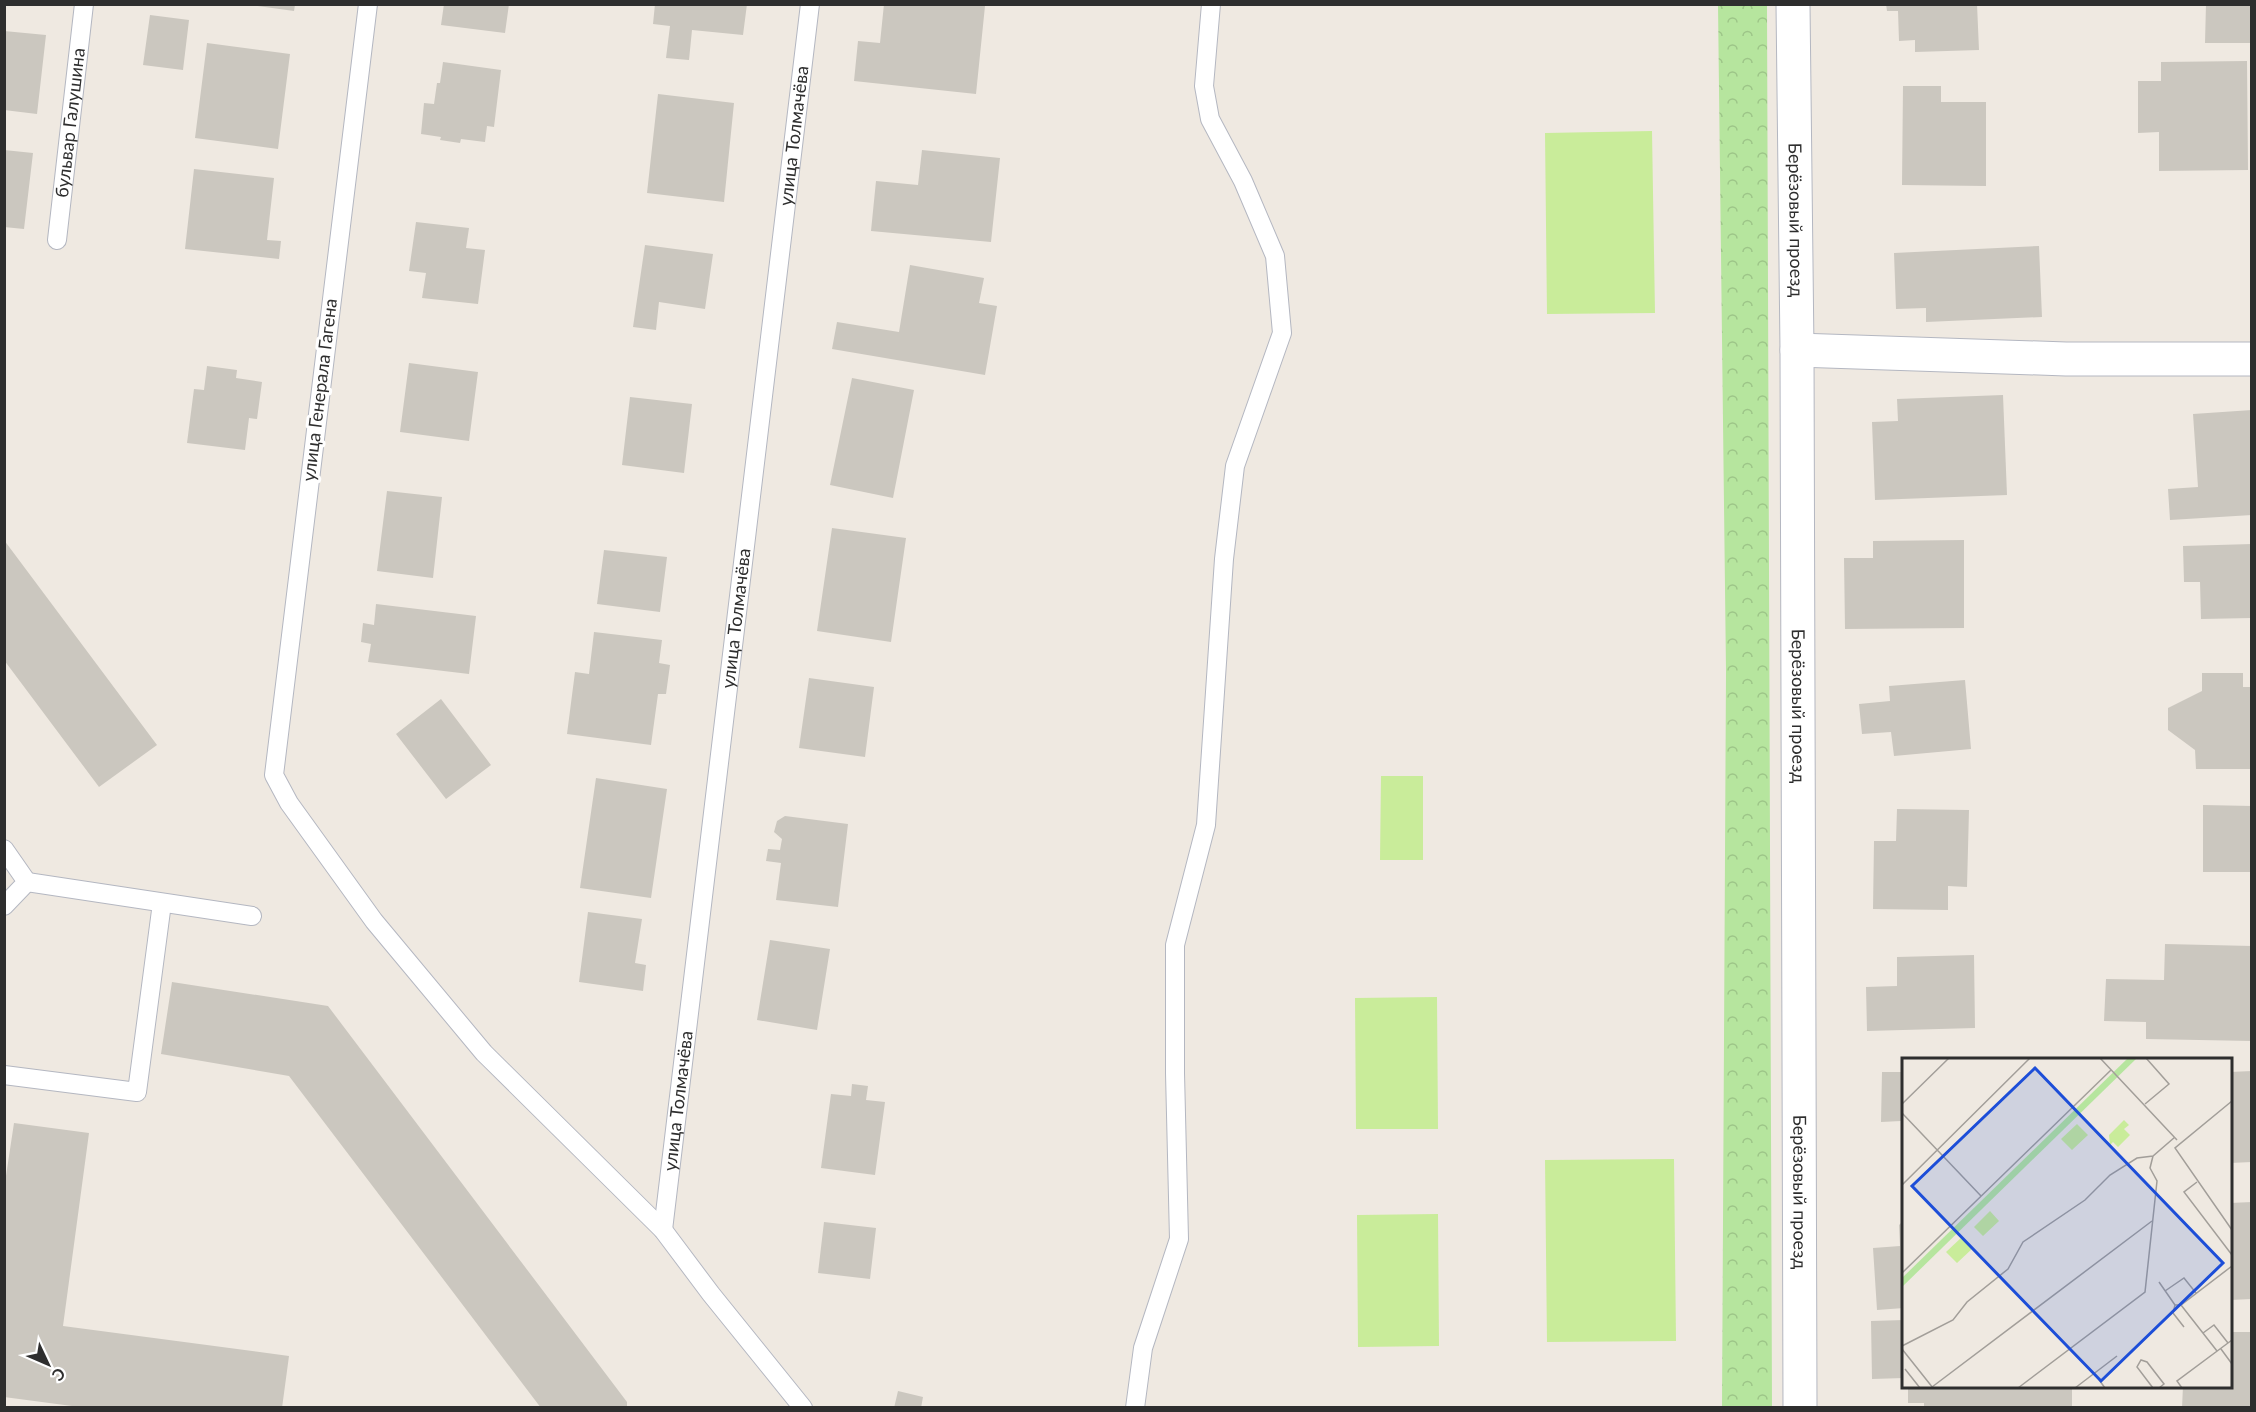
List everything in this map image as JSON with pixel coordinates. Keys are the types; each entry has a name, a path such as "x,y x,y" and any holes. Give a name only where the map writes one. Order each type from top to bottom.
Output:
{"street":[{"name":"Берёзовый проезд","path":"1793,4 1797,350 1800,1407"},
{"path":"1797,350 2066,359 2252,359"}],"lane":[{"name":"бульвар Галушина","path":"57,240 84,4"},
{"name":"улица Генерала Гагена","path":"368,4 274,775 289,803 374,921 484,1053 663,1230"},
{"name":"улица Толмачёва","path":"663,1230 810,4"},
{"path":"1135,1407 1143,1348 1179,1239 1174,1073 1175,945 1206,825 1224,560 1235,466 1282,333 1275,256 1244,181 1210,119 1204,86 1211,4"},
{"path":"4,849 27,882 252,916"},
{"path":"4,906 27,882"},
{"path":"4,1075 137,1092 162,903"},
{"path":"663,1230 711,1294 803,1407"}],"green space":[{"path":"1718,5 1767,5 1772,1408 1722,1407 1726,671"},
{"path":"1652,131 1655,313 1547,314 1545,133"},
{"path":"1381,776 1423,776 1423,860 1380,860"},
{"path":"1437,997 1438,1129 1356,1129 1355,998"},
{"path":"1674,1159 1676,1341 1547,1342 1545,1160"},
{"path":"1438,1214 1439,1346 1358,1347 1357,1215"}],"building":[{"path":"444,4 509,4 505,33 441,25"},
{"path":"655,4 747,4 743,35 692,30 689,60 666,58 670,26 653,24"},
{"path":"884,4 985,6 976,94 854,81 858,41 880,43"},
{"path":"1886,4 1977,4 1979,50 1915,52 1915,40 1899,41 1898,11 1887,11"},
{"path":"2206,4 2252,4 2252,43 2205,43"},
{"path":"250,5 295,5 294,11"},
{"path":"150,15 189,20 183,70 143,65"},
{"path":"4,31 46,35 37,114 4,110"},
{"path":"207,43 290,54 278,149 195,138"},
{"path":"2247,61 2248,170 2159,171 2159,132 2138,133 2138,81 2161,81 2161,62"},
{"path":"443,62 501,70 494,127 487,126 485,142 461,139 460,143 421,134 424,103 434,104"},
{"path":"1903,86 1941,86 1941,102 1986,102 1986,186 1902,185"},
{"path":"658,94 734,103 724,202 647,193"},
{"path":"4,150 33,153 24,229 4,227"},
{"path":"922,150 1000,158 991,242 871,231 876,181 918,185"},
{"path":"194,169 274,178 267,240 281,241 279,259 185,249"},
{"path":"416,222 469,228 466,248 485,250 478,304 422,298 426,273 409,271"},
{"path":"645,245 713,254 705,309 659,302 656,330 633,327"},
{"path":"2039,246 2042,317 1926,322 1926,308 1896,309 1894,253"},
{"path":"910,265 984,278 979,303 997,306 985,375 832,349 837,322 899,332"},
{"path":"409,363 478,372 469,441 400,432"},
{"path":"207,366 237,370 236,378 262,382 257,419 249,418 245,450 187,443 194,389 204,390"},
{"path":"852,378 914,390 893,498 830,485"},
{"path":"2003,395 2007,495 1875,500 1872,422 1898,421 1897,399"},
{"path":"630,397 692,404 684,473 622,465"},
{"path":"2252,410 2252,515 2170,520 2168,489 2198,487 2193,414"},
{"path":"387,491 442,497 433,578 377,571"},
{"path":"832,528 906,538 891,642 817,631"},
{"path":"4,540 157,745 99,787 4,660"},
{"path":"1964,540 1964,628 1845,629 1844,558 1873,558 1873,541"},
{"path":"2252,544 2252,618 2201,619 2200,582 2184,582 2183,546"},
{"path":"604,550 667,557 660,612 597,604"},
{"path":"376,604 476,616 469,674 368,662 371,644 361,642 363,623 374,625"},
{"path":"594,632 662,640 659,663 670,665 666,694 658,694 651,745 567,734 575,672 589,674"},
{"path":"2202,673 2243,673 2243,687 2252,687 2252,769 2196,769 2195,750 2168,730 2168,708 2202,691"},
{"path":"809,678 874,687 865,757 799,748"},
{"path":"1965,680 1971,749 1894,756 1891,732 1862,734 1859,704 1890,701 1889,686"},
{"path":"441,699 491,765 446,799 396,734"},
{"path":"596,778 667,789 651,898 580,888"},
{"path":"2203,805 2252,806 2252,872 2203,872"},
{"path":"1897,809 1969,810 1967,887 1948,886 1948,910 1873,909 1874,841 1896,841"},
{"path":"785,816 848,824 838,907 776,900 781,863 766,861 768,849 780,850 782,839 774,832 777,821"},
{"path":"588,912 642,919 635,963 646,965 643,991 579,982"},
{"path":"770,940 830,949 817,1030 757,1020"},
{"path":"2165,944 2252,946 2252,1041 2146,1039 2146,1022 2104,1021 2106,979 2164,980"},
{"path":"1974,955 1975,1028 1867,1031 1866,987 1897,986 1897,957"},
{"path":"172,982 328,1006 627,1402 627,1408 541,1408 289,1076 161,1054"},
{"path":"2252,1071 2252,1162 2232,1163 2232,1072"},
{"path":"1882,1072 1902,1072 1902,1167 1901,1121 1881,1122"},
{"path":"852,1084 868,1086 866,1100 885,1102 875,1175 821,1168 831,1094 851,1096"},
{"path":"14,1123 89,1133 63,1326 289,1356 282,1408 87,1408 4,1397 4,1189"},
{"path":"2252,1202 2252,1299 2232,1300 2232,1203"},
{"path":"824,1222 876,1228 870,1279 818,1273"},
{"path":"1902,1222 1902,1308 1877,1310 1873,1248 1900,1246 1899,1225"},
{"path":"1902,1320 1902,1378 1872,1379 1871,1321"},
{"path":"2232,1332 2252,1332 2252,1408 2182,1408 2183,1388 2232,1388"},
{"path":"1908,1388 2072,1388 2072,1408 1924,1408 1924,1403 1908,1403"},
{"path":"898,1391 923,1397 921,1408 894,1408"}]}
